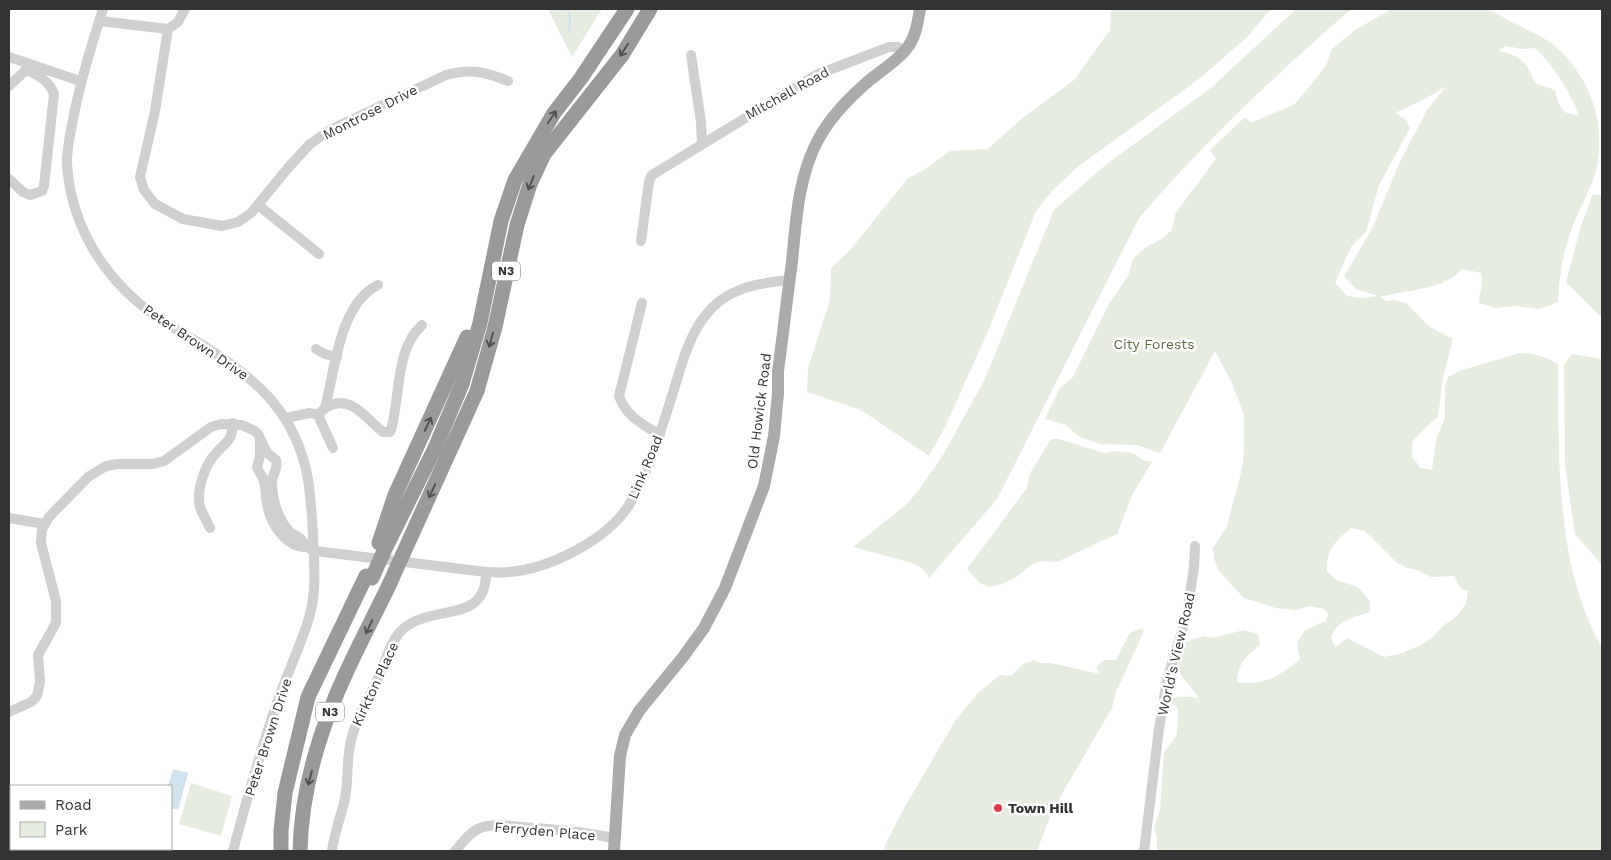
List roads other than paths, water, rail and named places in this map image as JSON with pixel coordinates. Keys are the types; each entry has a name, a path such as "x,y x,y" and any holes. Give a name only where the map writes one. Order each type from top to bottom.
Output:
{"highway":[{"name":"N3","path":"281,851 285,793 296,746 311,700 381,551 435,448 462,384 480,323 501,221 515,180 554,113 582,78 627,9"},
{"name":"N3","path":"300,851 305,796 333,703 477,391 494,327 517,225 530,184 544,154 622,55 650,9"}],"main road":[{"name":"Old Howick Road","path":"614,851 620,756 625,735 639,711 704,628 725,588 764,486 775,427 778,371 805,171 818,139 838,111 864,85 905,51 916,32 920,9"}],"street":[{"name":"Peter Brown Drive","path":"104,9 80,81 69,137 67,162 75,209 92,249 116,282 141,305 240,370 254,382 286,418 297,441 306,469 310,492 312,516 310,549 313,590 310,615 277,702 233,851"},
{"path":"100,21 168,29 178,22 186,9"},
{"name":"Montrose Drive","path":"168,29 140,177 144,190 155,204 183,219 222,226 231,225 245,218 310,144 330,130 363,113 446,75 459,71 472,70 488,73 508,82"},
{"name":"Mitchell Road","path":"641,241 651,176 702,143 828,68 889,47 898,47 905,51"},
{"path":"691,55 701,122 702,143"},
{"path":"9,57 26,66 45,81 54,94 42,191 30,195 23,192 9,180"},
{"path":"26,66 80,81"},
{"path":"11,83 26,66"},
{"path":"258,205 319,254"},
{"name":"Link Road","path":"310,549 486,572 509,572 558,560 573,554 602,533 628,507 644,477 660,435 686,351 705,315 728,296 747,287 756,284 790,280"},
{"path":"333,448 321,411 352,308 361,296 369,289 378,285"},
{"path":"642,303 619,396 622,406 629,414 660,435"},
{"path":"286,418 321,411 334,404 347,404 360,410 385,433 390,432 402,363 409,342 422,325"},
{"path":"316,349 337,357"},
{"path":"210,528 200,504 204,473 211,459 229,442 232,436 233,423"},
{"path":"9,712 31,702 37,696 40,682 38,655 56,623 56,601 41,543 42,529 61,504 88,477 106,466 117,464 152,464 164,461 211,427 221,424 233,423 251,429 258,434 267,453 277,463 277,470 272,482 275,505 285,525 310,549"},
{"path":"260,438 260,456 256,467 264,481 266,501 271,518 290,542 297,547 310,549"},
{"path":"290,531 304,527 312,516"},
{"path":"9,518 45,524"},
{"name":"World's View Road","path":"1144,851 1167,680 1187,615 1194,567 1194,546"},
{"name":"Kirkton Place","path":"332,851 347,787 348,757 355,725 378,677 390,646 404,628 420,620 463,608 476,602 481,598 484,591 486,572"},
{"name":"Ferryden Place","path":"455,851 472,832 490,826 549,828 587,832 614,838"}],"water":[{"path":"173,769 188,773 178,810 172,808 172,785 168,785"}],"waterway":[{"path":"567,9 570,15 569,32"}],"place":[{"name":"Town Hill","path":"998,808"}],"park label":[{"name":"City Forests","path":"1154,344"}]}
